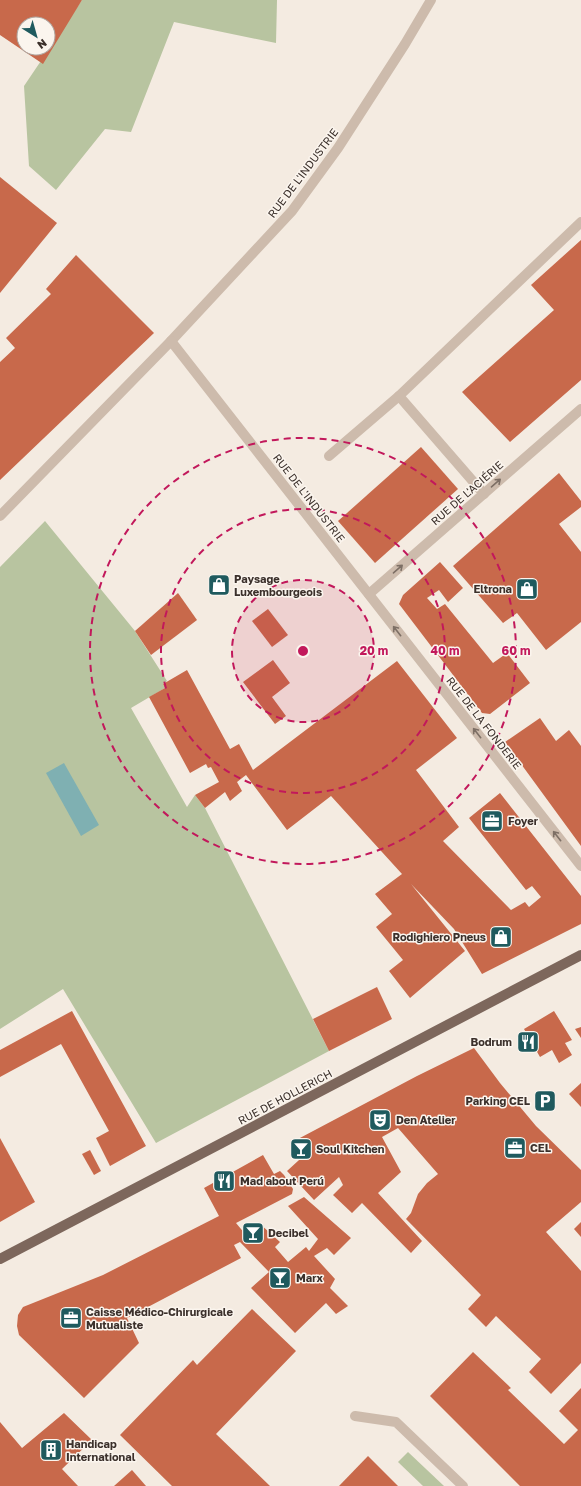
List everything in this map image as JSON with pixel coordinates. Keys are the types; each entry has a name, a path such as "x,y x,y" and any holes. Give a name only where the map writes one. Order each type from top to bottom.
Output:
{"main road":[{"name":"RUE DE HOLLERICH","path":"0,1259 581,955"}],"street":[{"name":"RUE DE L'INDUSTRIE","path":"0,516 171,342 292,211 338,148 405,44 431,0"},
{"path":"329,456 399,396 581,222"},
{"name":"RUE DE L'INDUSTRIE","path":"171,342 369,594"},
{"path":"399,396 484,494"},
{"name":"RUE DE L'ACIÉRIE","path":"369,594 581,409"},
{"name":"RUE DE LA FONDERIE","path":"369,594 581,866"},
{"path":"355,1416 396,1422 463,1486"}],"green space":[{"path":"82,0 277,0 276,43 174,22 131,132 105,129 56,190 29,166 24,86 44,56 56,56 56,39"},
{"path":"45,521 135,631 167,681 163,684 165,688 131,708 187,807 195,795 205,808 329,1051 156,1143 63,989 0,1029 0,567"},
{"path":"408,1452 444,1486 423,1486 398,1462"}],"water":[{"path":"64,763 99,825 81,836 46,773"}],"building":[{"path":"0,0 82,0 56,43 56,16 16,16 16,46 0,35"},
{"path":"31,56 48,56 43,64"},
{"path":"0,177 57,223 0,293"},
{"path":"581,240 581,380 510,442 462,392 554,310 531,285"},
{"path":"76,255 154,333 0,480 0,362 15,348 6,338 51,294 46,289"},
{"path":"421,447 458,489 375,563 338,521"},
{"name":"Eltrona","path":"559,473 581,501 581,507 559,524 581,552 581,622 546,650 517,613 503,623 453,566"},
{"path":"440,562 463,588 448,602 439,590 427,598 437,609 445,604 493,663 507,653 530,683 490,714 482,713 399,604 403,595"},
{"path":"178,593 197,620 151,655 135,631"},
{"path":"268,609 288,635 272,647 252,621"},
{"path":"273,660 290,683 272,697 286,716 275,724 243,682"},
{"path":"397,661 457,738 416,770 459,827 443,841 511,910 525,902 529,907 541,897 532,886 526,890 469,818 500,793 581,896 581,924 482,974 454,929 411,884 465,951 410,998 389,971 403,960 376,927 392,914 375,894 402,874 331,796 287,830 246,775 237,782 242,791 230,801 225,792 205,808 195,795 219,782 211,767 208,768 206,764 190,773 149,697 165,688 163,684 187,670 230,749 239,744 253,770"},
{"path":"540,718 556,741 569,730 581,746 581,846 505,742"},
{"path":"377,987 392,1019 329,1051 313,1019"},
{"path":"72,1011 146,1146 110,1166 96,1138 109,1131 61,1044 0,1077 0,1050"},
{"path":"554,1011 572,1040 565,1043 572,1055 559,1063 552,1050 540,1057 524,1029"},
{"path":"581,1027 581,1038 575,1029"},
{"path":"474,1048 500,1083 536,1126 581,1170 581,1202 546,1232 581,1271 581,1363 551,1394 529,1372 541,1359 496,1316 486,1327 468,1309 481,1295 406,1219 411,1213 418,1194 427,1183 438,1174 398,1128 382,1137 401,1172 378,1193 422,1241 411,1253 362,1203 352,1213 333,1195 343,1185 339,1177 314,1200 287,1171 310,1150 298,1139 417,1076"},
{"path":"581,1083 581,1107 569,1094"},
{"path":"0,1138 35,1202 0,1222"},
{"path":"90,1150 101,1171 94,1175 82,1154"},
{"path":"263,1155 274,1174 280,1171 284,1175 293,1189 292,1194 236,1223 246,1235 259,1223 280,1242 275,1247 288,1262 306,1247 309,1251 318,1239 288,1206 304,1197 351,1238 334,1255 327,1248 314,1256 335,1279 330,1288 348,1306 336,1314 326,1303 295,1333 251,1288 269,1272 240,1242 234,1245 241,1258 127,1318 139,1343 84,1398 19,1335 17,1326 18,1315 23,1307 103,1275 219,1216 204,1188"},
{"path":"581,1222 581,1237 574,1229"},
{"path":"252,1309 296,1351 216,1434 270,1486 172,1486 120,1435 193,1360 197,1365"},
{"path":"473,1352 511,1388 508,1390 564,1444 578,1430 559,1411 581,1388 581,1486 520,1486 430,1396"},
{"name":"Handicap International","path":"64,1413 92,1440 62,1469 78,1486 0,1486 0,1422 22,1448"},
{"path":"368,1456 398,1486 339,1486"},
{"path":"132,1470 146,1486 114,1486"}],"place":[{"name":"Paysage Luxembourgeois","path":"219,585"},
{"name":"Eltrona","path":"527,589"},
{"name":"Foyer","path":"492,821"},
{"name":"Rodighiero Pneus","path":"501,937"},
{"name":"Bodrum","path":"528,1042"},
{"name":"Parking CEL","path":"545,1101"},
{"name":"Den Atelier","path":"380,1120"},
{"name":"CEL","path":"515,1148"},
{"name":"Soul Kitchen","path":"301,1149"},
{"name":"Mad about Perú","path":"224,1181"},
{"name":"Decibel","path":"253,1233"},
{"name":"Marx","path":"280,1278"},
{"name":"Caisse Médico-Chirurgicale Mutualiste","path":"71,1318"},
{"name":"Handicap International","path":"51,1450"}]}
